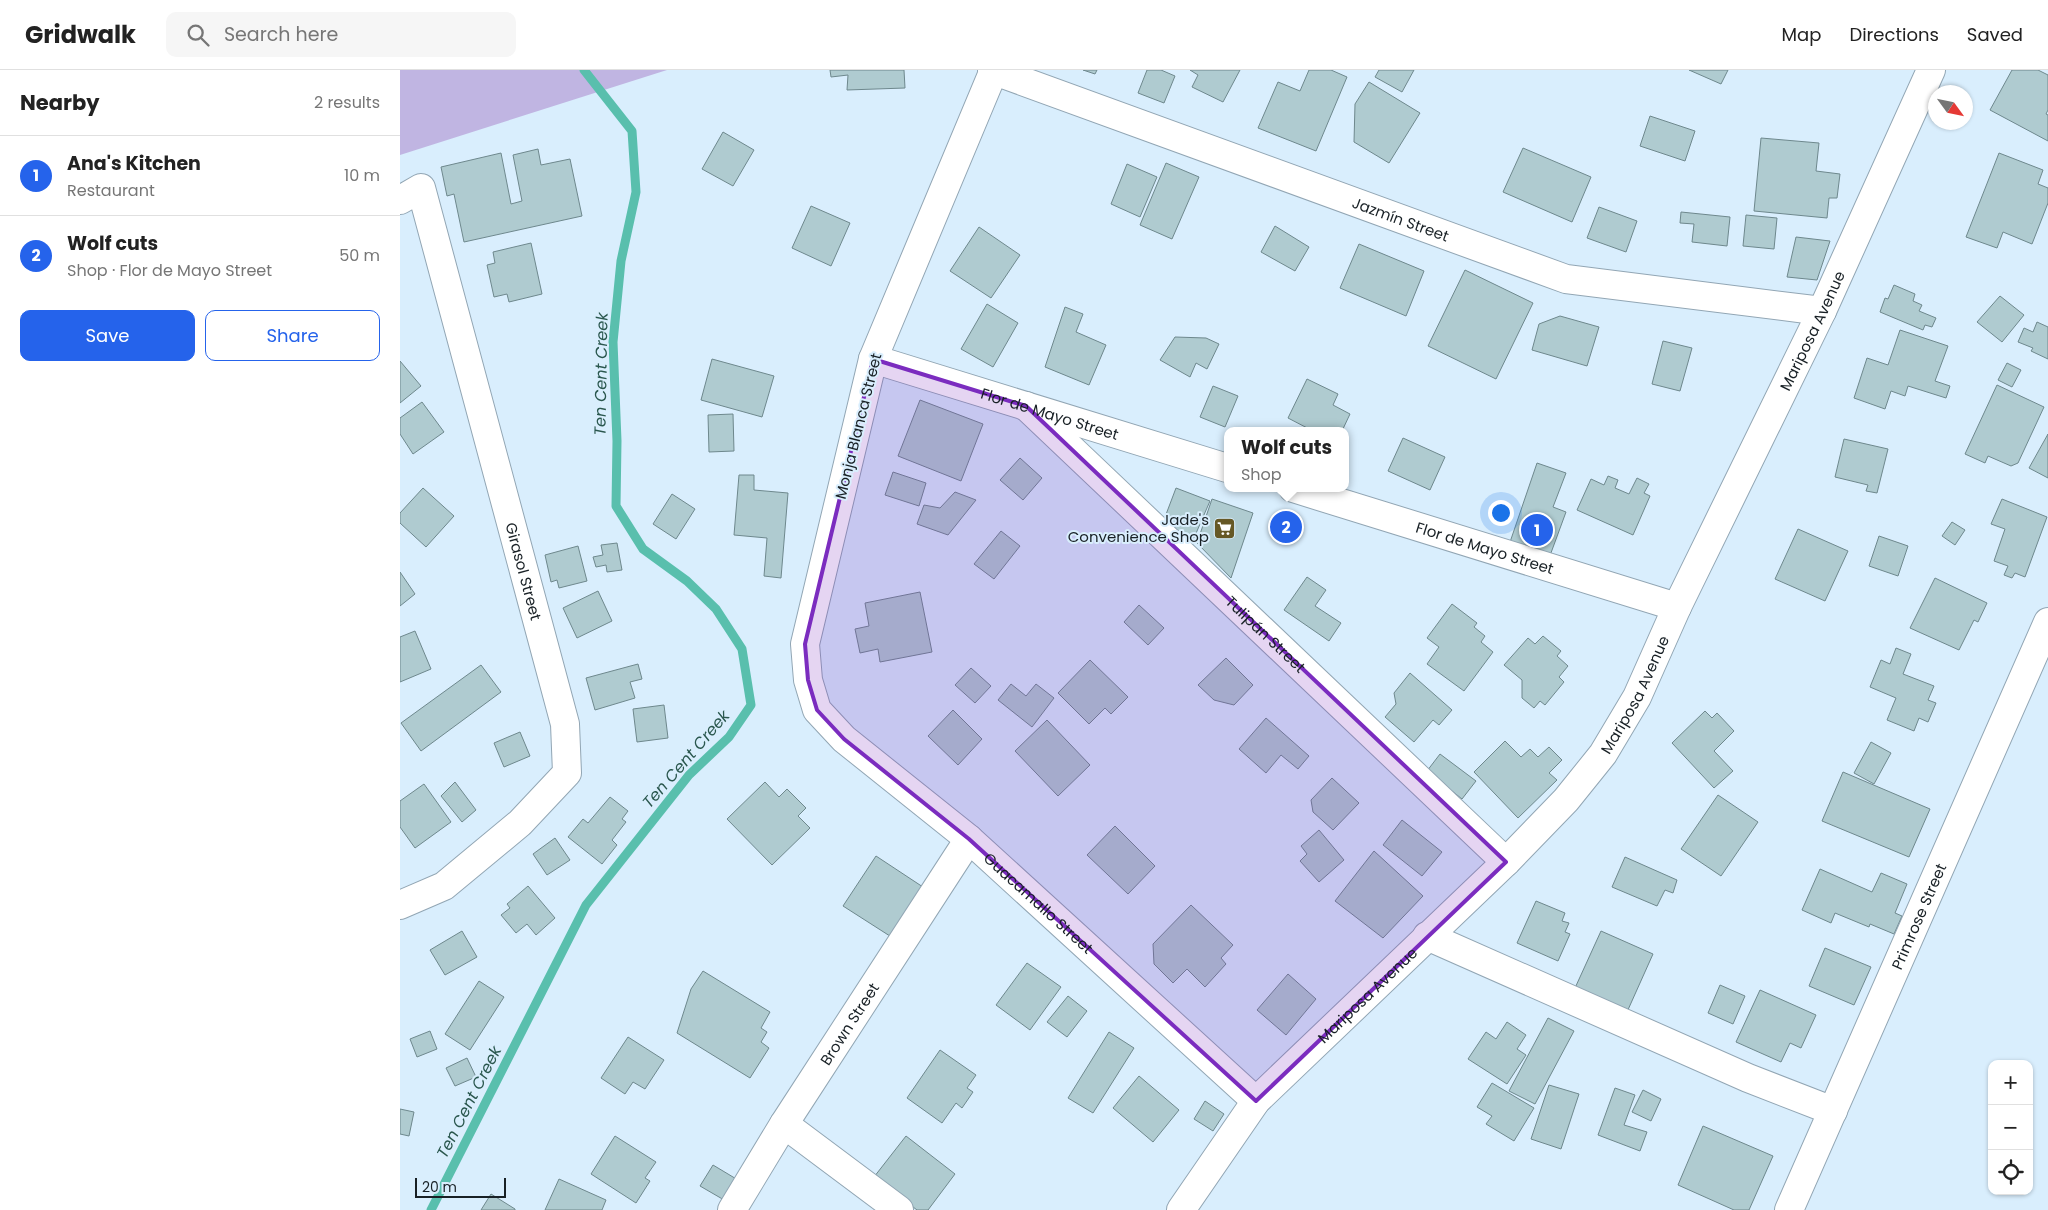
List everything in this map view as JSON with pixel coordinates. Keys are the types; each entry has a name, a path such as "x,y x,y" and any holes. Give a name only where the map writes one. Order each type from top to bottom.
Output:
{"street":[{"name":"Jazmín Street","path":"993,70 1566,279 1822,311"},
{"name":"Monja Blanca Street","path":"817,710 808,680 805,644 873,359 993,70"},
{"name":"Mariposa Avenue","path":"1181,1210 1256,1101 1506,862 1566,800 1603,754 1637,697 1677,607 1822,311 1931,70"},
{"name":"Girasol Street","path":"400,200 421,188 565,724 567,773 520,823 444,886 400,905"},
{"name":"Flor de Mayo Street","path":"873,359 1224,467"},
{"name":"Tulipán Street","path":"1026,406 1506,862"},
{"name":"Flor de Mayo Street","path":"1306,492 1677,607"},
{"name":"Primrose Street","path":"1789,1210 2048,622"},
{"name":"Guacamallo Street","path":"817,710 844,739 969,839 1256,1101"},
{"name":"Brown Street","path":"732,1210 784,1124 969,839"},
{"path":"1427,936 1748,1078 1833,1111"},
{"path":"784,1124 899,1210"}],"highlighted area":[{"path":"873,359 1026,406 1506,862 1256,1101 969,839 844,739 817,710 808,680 805,644"}],"shaded area":[{"path":"400,70 667,70 400,155"}],"building":[{"path":"830,70 904,70 905,88 847,90 848,75 831,77"},
{"path":"1083,70 1097,70 1095,74"},
{"path":"1147,70 1161,70 1175,76 1164,103 1138,93"},
{"path":"1190,70 1240,70 1223,102 1192,87 1198,75"},
{"path":"1309,70 1331,70 1347,77 1316,151 1258,128 1278,82 1300,91"},
{"path":"1379,70 1414,70 1402,92 1375,77"},
{"path":"1689,70 1728,70 1721,84"},
{"path":"2012,70 2038,70 2048,75 2048,110 2046,114 2048,115 2048,141 1990,110"},
{"path":"1369,82 1420,113 1389,163 1354,142 1355,104"},
{"path":"1650,116 1695,131 1685,161 1640,146"},
{"path":"723,132 754,150 733,186 702,169"},
{"path":"1761,138 1819,143 1816,171 1840,174 1837,198 1829,198 1827,218 1754,211"},
{"path":"1523,148 1591,177 1572,222 1503,192"},
{"path":"538,149 541,165 570,159 582,216 464,242 454,194 447,196 441,167 501,153 511,204 522,201 513,155"},
{"path":"1999,153 2043,170 2038,184 2048,188 2048,203 2032,244 2003,232 1997,248 1966,237"},
{"path":"1166,163 1199,177 1172,239 1140,225"},
{"path":"1127,164 1157,177 1140,217 1111,204"},
{"path":"811,206 850,223 831,266 792,248"},
{"path":"1599,207 1637,221 1626,252 1587,238"},
{"path":"1681,212 1730,217 1727,246 1692,242 1694,224 1680,223"},
{"path":"1746,215 1777,218 1774,249 1743,246"},
{"path":"1275,226 1309,247 1295,271 1261,252"},
{"path":"979,227 1020,255 991,298 950,271"},
{"path":"1796,237 1830,241 1817,280 1787,277"},
{"path":"531,243 542,294 509,302 507,294 494,297 487,265 495,263 493,252"},
{"path":"1359,244 1424,271 1406,316 1340,288"},
{"path":"1465,270 1533,303 1496,379 1428,346"},
{"path":"1894,285 1915,294 1913,301 1922,305 1919,311 1936,318 1932,327 1925,325 1923,330 1880,312 1885,298 1888,299"},
{"path":"2000,296 2024,315 2002,342 1977,322"},
{"path":"987,304 1018,323 993,367 961,349"},
{"path":"1065,307 1083,314 1076,332 1106,345 1089,385 1045,367"},
{"path":"1560,316 1599,327 1587,366 1532,350 1539,324"},
{"path":"2037,322 2048,327 2048,359 2031,351 2033,348 2018,342 2024,328 2033,332"},
{"path":"1900,330 1948,346 1935,381 1950,386 1946,398 1908,386 1905,396 1891,391 1885,409 1854,398 1867,358 1888,365"},
{"path":"1175,337 1206,338 1219,344 1207,369 1196,363 1190,377 1160,360"},
{"path":"1663,341 1692,348 1680,391 1652,384"},
{"path":"712,359 774,376 762,417 701,400"},
{"path":"400,361 421,386 400,403"},
{"path":"2007,363 2021,370 2012,387 1998,380"},
{"path":"1307,379 1338,394 1333,405 1350,414 1344,427 1305,427 1288,418"},
{"path":"1997,385 2044,407 2018,463 2011,466 1988,456 1985,463 1965,454"},
{"path":"1213,386 1238,396 1225,427 1200,417"},
{"path":"920,400 983,424 961,481 898,456"},
{"path":"422,402 444,432 413,454 400,434 400,418"},
{"path":"733,414 734,451 709,452 708,415"},
{"path":"2048,434 2048,478 2029,468"},
{"path":"1403,438 1445,457 1430,490 1388,471"},
{"path":"1844,439 1888,449 1877,493 1866,491 1868,485 1835,477"},
{"path":"1020,458 1042,478 1023,500 1000,480"},
{"path":"1537,463 1566,473 1553,507 1566,512 1548,561 1508,548"},
{"path":"893,472 926,483 919,506 885,495"},
{"path":"739,475 754,475 754,490 788,493 781,578 764,576 767,538 734,535"},
{"path":"1608,476 1618,480 1615,488 1629,494 1637,478 1649,484 1644,493 1650,496 1633,535 1577,510 1591,479 1604,485"},
{"path":"423,488 454,516 426,547 400,523 400,513"},
{"path":"1176,488 1210,501 1194,538 1162,525"},
{"path":"955,492 976,500 948,535 917,524 924,505 940,508"},
{"path":"672,494 695,509 676,539 653,524"},
{"name":"Jade's Convenience Shop","path":"1212,499 1253,513 1231,578 1197,543"},
{"path":"2002,499 2047,517 2025,577 2015,573 2012,578 2004,575 2008,566 1994,561 2005,529 1991,524"},
{"path":"1952,522 1965,530 1955,545 1942,536"},
{"path":"1798,529 1848,551 1825,601 1775,579"},
{"path":"1001,531 1020,546 994,579 974,564"},
{"path":"1879,536 1908,546 1898,576 1869,566"},
{"path":"617,543 622,570 607,572 606,565 596,567 593,557 603,555 601,545"},
{"path":"578,546 587,581 559,588 557,580 551,582 545,555"},
{"path":"400,572 415,594 400,606"},
{"path":"1307,577 1326,590 1315,606 1341,623 1329,641 1284,610"},
{"path":"1935,578 1987,603 1978,622 1974,620 1959,650 1910,628"},
{"path":"598,591 612,621 577,638 563,608"},
{"path":"920,592 932,652 880,662 878,649 860,653 855,629 869,626 865,603"},
{"path":"1452,604 1477,623 1474,627 1485,636 1481,642 1493,652 1464,691 1427,664 1439,647 1427,638"},
{"path":"1139,605 1164,628 1148,645 1124,622"},
{"path":"415,631 431,669 400,682 400,637"},
{"path":"1543,636 1561,651 1557,656 1568,666 1559,677 1564,682 1545,705 1540,701 1534,708 1522,698 1522,680 1504,665 1528,638 1535,644"},
{"path":"1896,648 1911,654 1903,674 1934,686 1928,700 1936,703 1928,722 1919,718 1914,731 1887,720 1896,698 1870,687 1881,660 1890,664"},
{"path":"1226,658 1253,685 1234,705 1214,700 1198,685"},
{"path":"1090,660 1128,697 1111,714 1105,708 1089,724 1058,693"},
{"path":"638,664 642,679 630,682 635,698 595,710 586,678"},
{"path":"481,665 501,692 421,751 401,723"},
{"path":"971,668 991,686 975,703 955,685"},
{"path":"1410,673 1452,710 1439,725 1433,720 1414,742 1385,717 1396,704 1394,693"},
{"path":"1011,684 1026,696 1036,684 1054,698 1032,727 998,700"},
{"path":"664,705 668,738 637,742 633,709"},
{"path":"953,710 982,739 958,765 928,736"},
{"path":"1705,711 1712,718 1717,713 1734,731 1714,751 1733,771 1714,788 1672,743"},
{"path":"1266,718 1309,756 1298,769 1281,755 1266,773 1239,749"},
{"path":"1047,720 1090,765 1058,796 1015,751"},
{"path":"520,732 530,756 504,767 494,743"},
{"path":"1505,741 1521,757 1530,749 1538,757 1549,747 1562,760 1549,773 1557,780 1518,818 1474,772"},
{"path":"1871,742 1891,753 1874,784 1854,773"},
{"path":"1440,754 1476,781 1462,799 1427,771"},
{"path":"1843,772 1930,809 1909,857 1822,821"},
{"path":"1332,778 1359,803 1333,830 1313,812 1311,800"},
{"path":"455,782 476,810 462,822 441,796"},
{"path":"765,782 779,797 787,789 806,808 798,816 810,828 772,865 727,819"},
{"path":"424,784 451,822 415,848 400,827 400,801"},
{"path":"1718,795 1758,822 1721,876 1681,849"},
{"path":"610,797 628,811 622,819 626,822 612,840 617,845 602,864 568,837 583,819 588,823"},
{"path":"1402,820 1442,852 1422,876 1383,845"},
{"path":"1115,826 1155,866 1128,894 1087,855"},
{"path":"1319,830 1344,860 1319,882 1300,861 1307,854 1301,846"},
{"path":"555,838 570,860 547,875 533,854"},
{"path":"1374,851 1423,896 1383,938 1335,901"},
{"path":"876,856 926,889 893,938 843,906"},
{"path":"1625,857 1677,880 1673,893 1665,890 1657,906 1612,887"},
{"path":"1820,869 1872,892 1881,873 1907,884 1895,913 1902,916 1894,934 1870,924 1869,927 1835,913 1831,923 1802,910"},
{"path":"528,886 555,918 536,935 527,924 516,933 501,915 510,908 507,904"},
{"path":"1536,901 1565,913 1562,921 1569,923 1565,932 1570,934 1558,961 1517,943"},
{"path":"1191,905 1233,945 1221,958 1226,964 1205,987 1187,969 1173,983 1154,964 1153,944"},
{"path":"462,931 477,957 445,975 430,950"},
{"path":"1601,931 1653,954 1627,1012 1575,988"},
{"path":"1825,948 1871,967 1854,1005 1809,986"},
{"path":"1027,963 1061,987 1030,1030 996,1005"},
{"path":"703,971 770,1012 761,1028 767,1032 761,1042 769,1048 750,1078 677,1033 691,989"},
{"path":"1288,974 1316,999 1286,1035 1257,1010"},
{"path":"479,981 504,997 470,1050 445,1034"},
{"path":"1720,985 1745,996 1733,1024 1708,1013"},
{"path":"1760,990 1816,1015 1801,1048 1790,1043 1781,1062 1736,1042"},
{"path":"1068,996 1087,1011 1067,1037 1047,1022"},
{"path":"1548,1018 1574,1031 1535,1104 1509,1091"},
{"path":"1507,1022 1526,1035 1517,1049 1526,1055 1507,1084 1468,1059 1486,1032 1496,1039"},
{"path":"430,1031 437,1049 417,1057 410,1039"},
{"path":"1109,1032 1134,1048 1093,1113 1068,1098"},
{"path":"628,1037 664,1060 645,1089 633,1082 625,1094 601,1078"},
{"path":"940,1050 976,1075 967,1088 973,1092 962,1108 956,1103 942,1123 907,1098"},
{"path":"467,1058 476,1077 455,1086 446,1068"},
{"path":"1139,1076 1179,1110 1153,1142 1113,1108"},
{"path":"1492,1083 1534,1108 1514,1141 1486,1124 1492,1116 1477,1107"},
{"path":"1549,1085 1579,1094 1561,1149 1531,1139"},
{"path":"1615,1088 1635,1095 1624,1125 1647,1132 1640,1151 1598,1135"},
{"path":"1643,1090 1661,1099 1651,1121 1632,1112"},
{"path":"1205,1101 1224,1114 1213,1131 1194,1119"},
{"path":"400,1109 414,1112 409,1136 400,1134"},
{"path":"1703,1126 1773,1156 1749,1210 1734,1210 1678,1185"},
{"path":"615,1136 656,1162 645,1178 650,1181 636,1203 591,1174"},
{"path":"906,1136 955,1174 928,1210 917,1210 874,1177"},
{"path":"713,1165 743,1183 731,1204 700,1186"},
{"path":"559,1179 606,1200 602,1210 545,1210"},
{"path":"491,1194 515,1209 515,1210 481,1210"}],"waterway":[{"name":"Ten Cent Creek","path":"431,1210 586,905 689,775 729,737 751,705 742,649 716,609 687,581 643,549 616,506 617,441 613,342 621,261 636,192 632,131 584,70"}],"place":[{"name":"Wolf cuts","path":"1286,527"},
{"name":"Jade's Convenience Shop","path":"1225,528"},
{"name":"Ana's Kitchen","path":"1537,530"}]}
